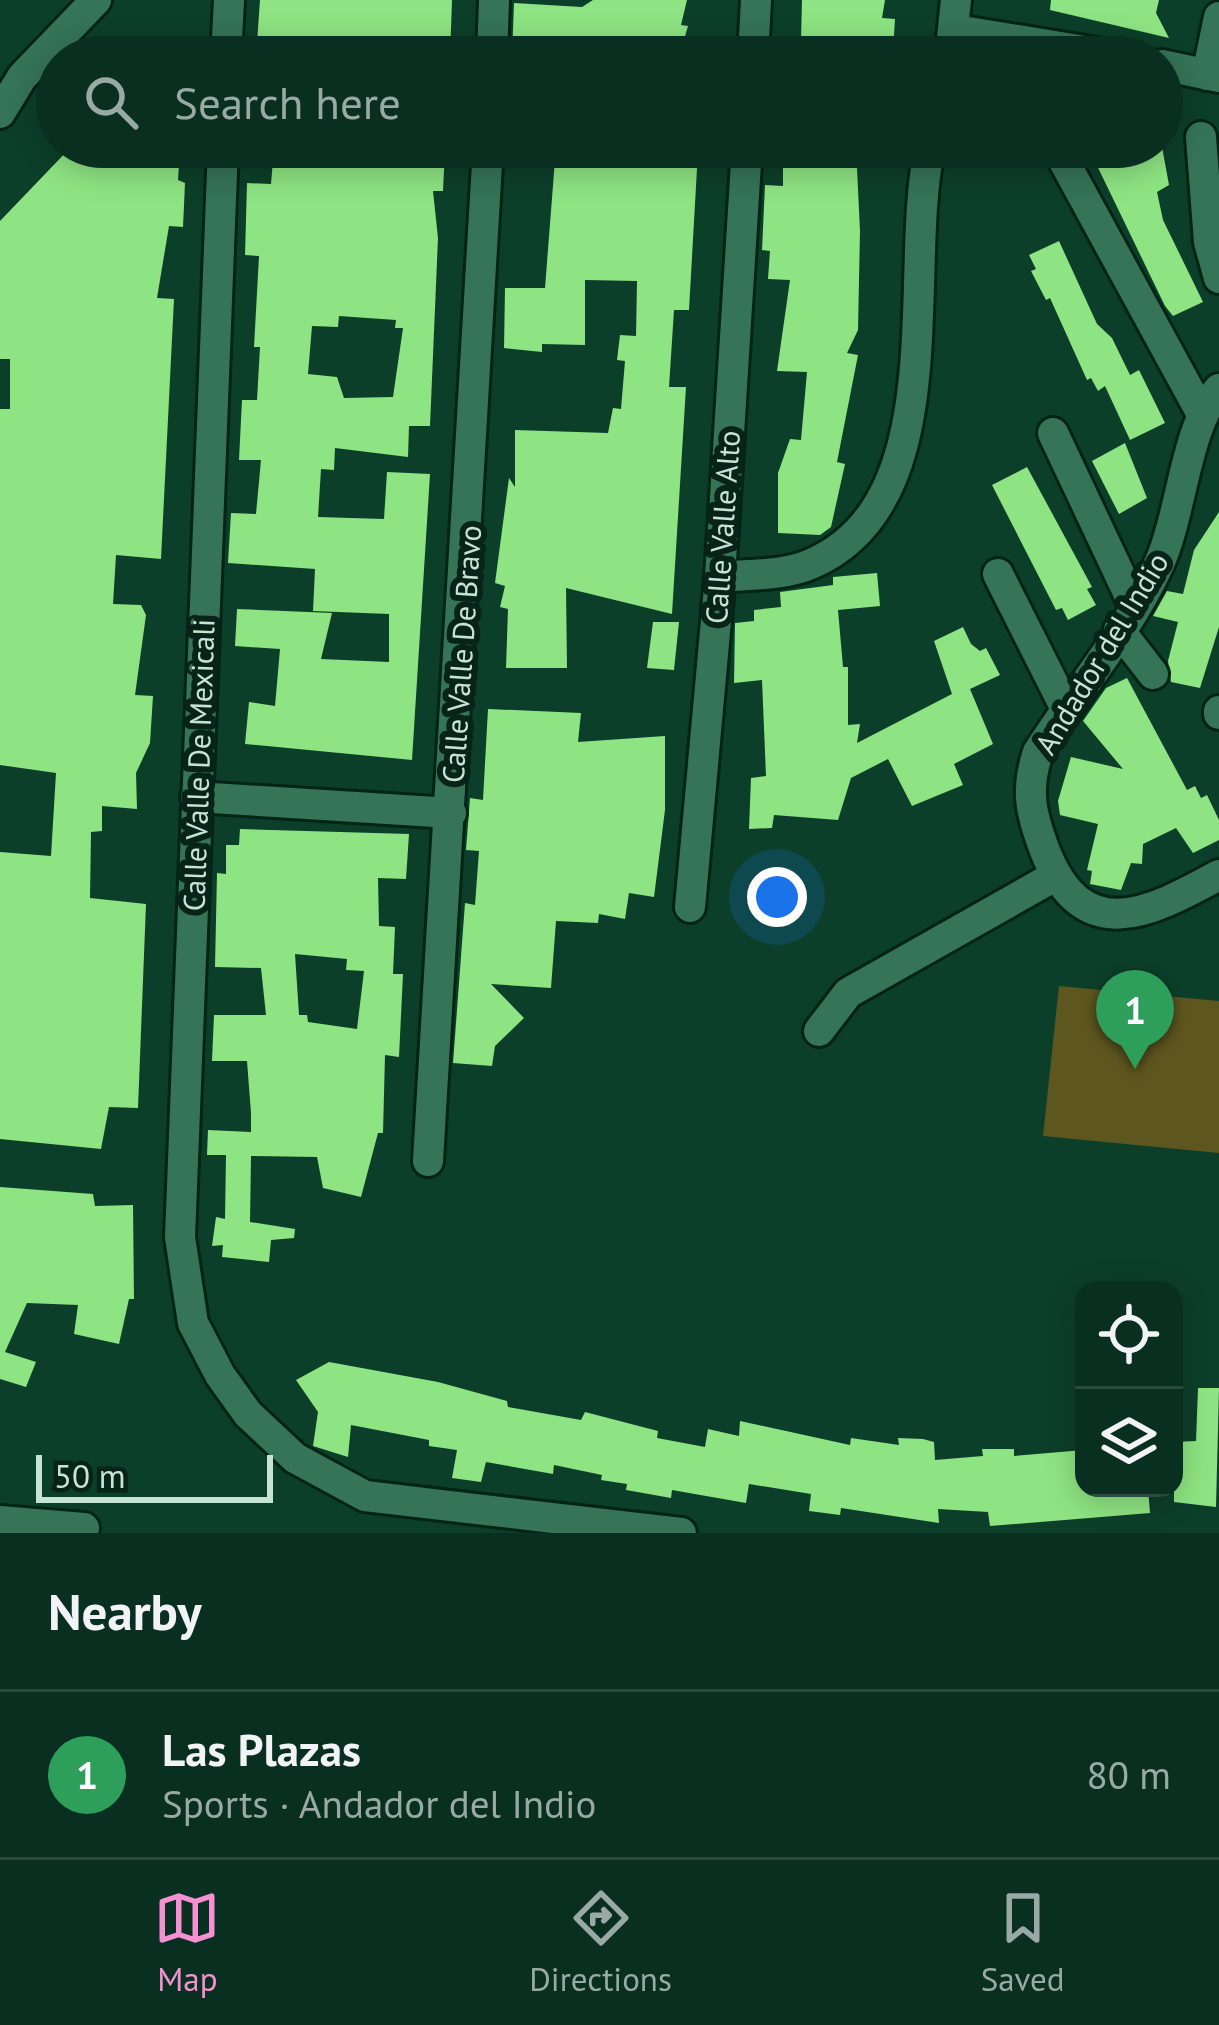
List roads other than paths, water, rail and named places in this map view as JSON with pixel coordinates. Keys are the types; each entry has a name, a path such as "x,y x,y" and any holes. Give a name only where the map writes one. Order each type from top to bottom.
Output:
{"street":[{"path":"60,36 96,0"},
{"path":"227,36 229,0"},
{"path":"493,36 494,0"},
{"path":"753,36 756,0"},
{"path":"1183,70 1213,76 1219,17"},
{"path":"954,29 996,36"},
{"path":"0,113 11,84 36,59"},
{"path":"1201,137 1210,242 1219,278"},
{"name":"Calle Valle De Mexicali","path":"222,168 179,1238 193,1323 220,1375 248,1414 295,1458 365,1496 681,1533"},
{"name":"Calle Valle De Bravo","path":"428,1161 487,168"},
{"name":"Calle Valle Alto","path":"690,908 720,577 746,168"},
{"path":"720,577 782,572 832,553 855,534 888,487 908,424 914,382 917,228 927,168"},
{"path":"1069,168 1211,402"},
{"name":"Andador del Indio","path":"1055,876 1030,811 1028,781 1174,530 1211,402"},
{"path":"1053,433 1153,674"},
{"path":"998,574 1066,709"},
{"path":"196,797 451,813"},
{"path":"819,1031 848,993 1055,876 1069,897 1106,915 1170,902 1219,874"},
{"path":"0,1521 84,1528"}],"place":[{"name":"Las Plazas","path":"1135,1069"}]}
